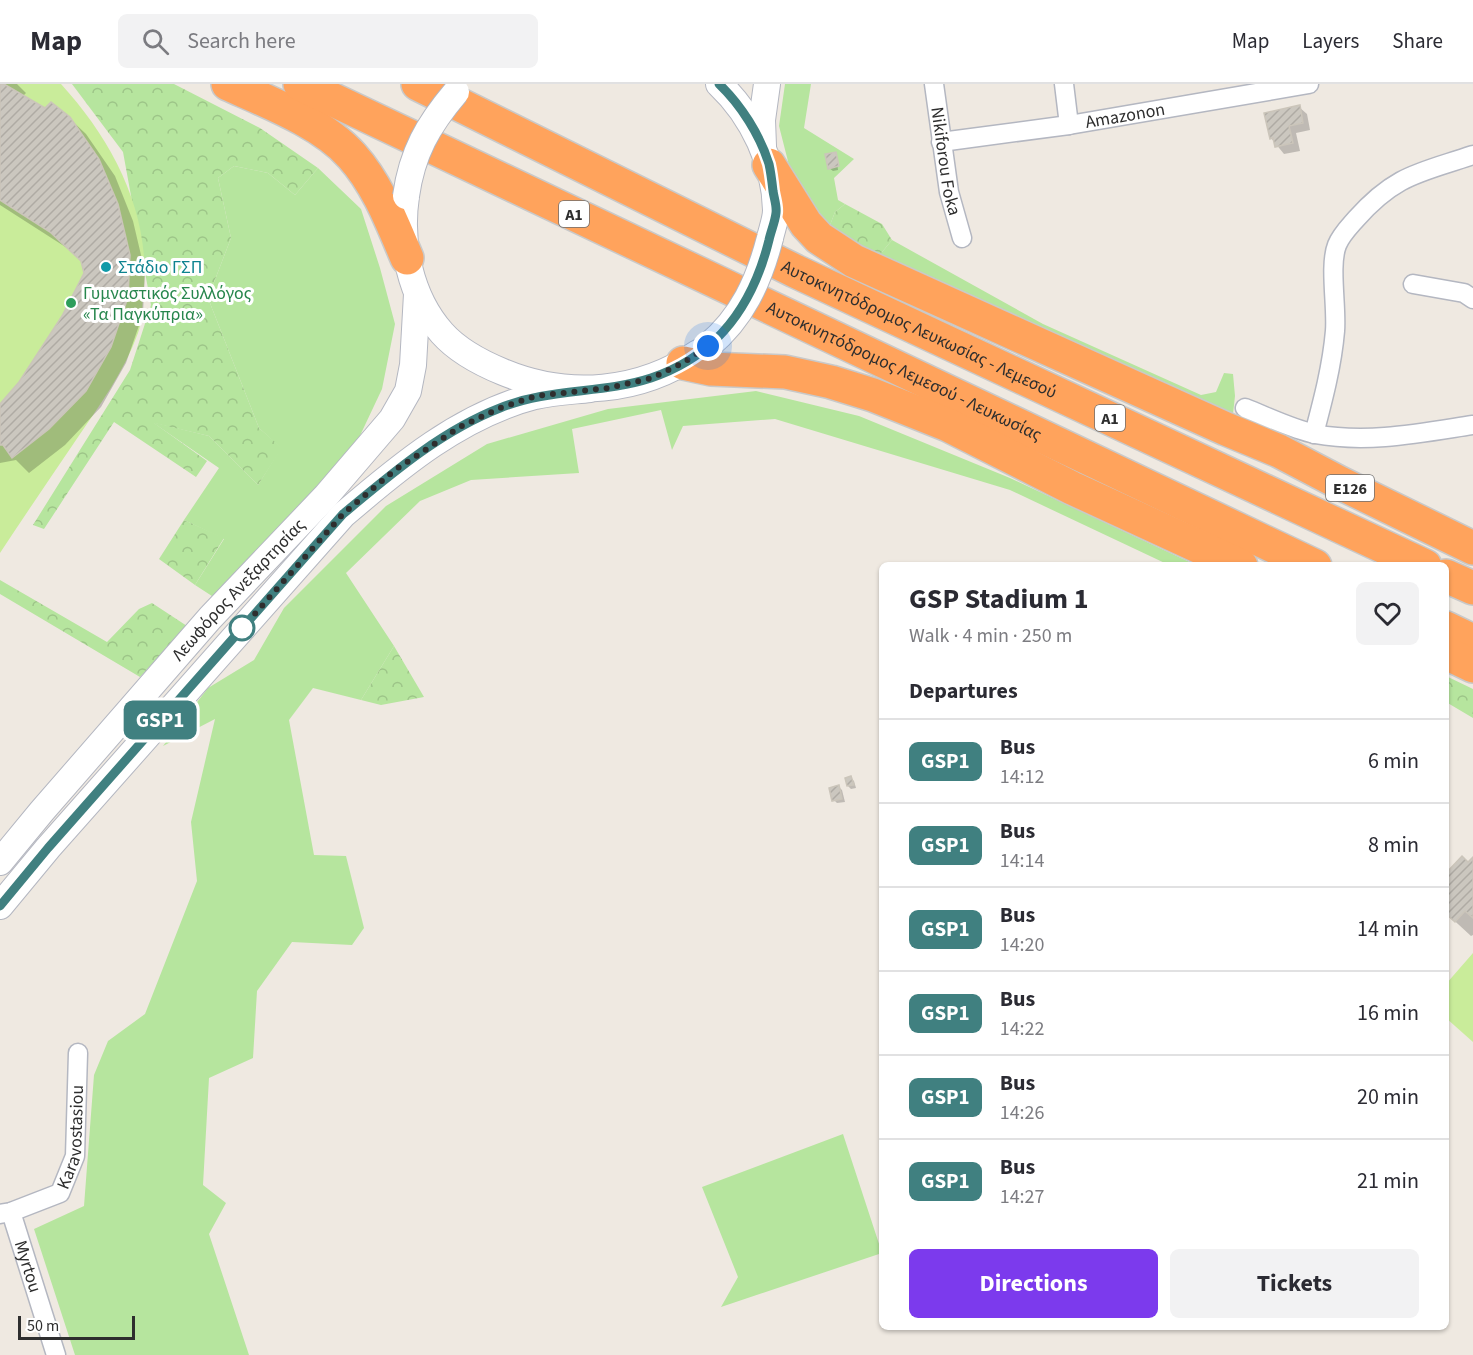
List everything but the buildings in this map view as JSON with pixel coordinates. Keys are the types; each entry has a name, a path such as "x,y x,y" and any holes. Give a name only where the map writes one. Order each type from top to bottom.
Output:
{"highway":[{"path":"228,84 308,123 334,139 351,155 363,170 390,217 407,258"},
{"name":"Αυτοκινητόδρομος Λεμεσού - Λευκωσίας","path":"300,84 1306,562"},
{"name":"Αυτοκινητόδρομος Λευκωσίας - Λεμεσού","path":"418,84 795,271 1416,562"},
{"path":"766,159 806,224 819,238 854,261 1236,419 1438,551 1473,569"},
{"path":"695,354 711,369 785,372 873,395 948,425 1072,488 1232,562"},
{"name":"E126","path":"1236,419 1279,451 1473,548"},
{"path":"1449,577 1473,588"},
{"path":"1449,629 1473,641"},
{"path":"1449,654 1473,666"}],"main road":[{"path":"719,84 752,125 766,159"},
{"path":"461,88 440,110 424,134 414,157 406,196 404,231 407,258 417,294 443,334 483,364 524,381 566,389 590,389 608,388 652,378 695,354 725,332 750,295 770,238 776,212 766,159 762,120 767,84"},
{"name":"Λεωφόρος Ανεξαρτησίας","path":"0,862 210,618 326,496 392,419 408,391 410,382 417,294"},
{"name":"Λεωφόρος Ανεξαρτησίας","path":"0,906 48,848 343,514 395,470 460,427 500,408 536,396 590,389"}],"street":[{"name":"Nikiforou Foka","path":"934,84 949,192 962,238"},
{"path":"1064,84 1069,124"},
{"name":"Amazonon","path":"941,142 1069,124 1309,84"},
{"path":"1314,434 1333,348 1335,253 1340,239 1369,205 1393,185 1419,171 1473,154"},
{"path":"1413,285 1464,293 1473,299"},
{"path":"1236,419 1314,434 1358,439 1390,437 1473,425"},
{"name":"Karavostasiou","path":"6,1213 60,1193 75,1156 78,1053"},
{"name":"Myrtou","path":"6,1213 56,1355"}],"green space":[{"name":"Γυμναστικός Συλλόγος «Τα Παγκύπρια»","path":"0,84 61,84 80,107 98,130 126,182 142,238 145,267 140,325 126,361 102,401 0,553"},
{"path":"72,84 174,84 260,128 318,168 295,195 268,173 234,166 218,178 231,238 208,298 259,428 282,448 258,485 209,436 154,423 207,461 196,477 114,422 44,529 33,525 130,370 151,305 123,152"},
{"path":"785,84 811,84 804,128 854,159 834,178 838,200 845,204 835,212 827,233 792,177 779,126"},
{"path":"234,166 268,173 295,195 318,168 361,209 395,324 382,389 357,442 215,598 195,585 224,539 184,520 219,468 152,422 209,436 258,485 281,448 259,428 208,298 231,238 218,178"},
{"path":"845,204 882,224 892,240 873,263 827,233 835,212"},
{"path":"892,240 1043,324 1201,395 1216,392 1224,373 1233,374 1235,396 1233,414 1216,410 873,263"},
{"path":"756,391 859,416 1010,478 1190,562 1163,562 1010,490 775,419 683,426 672,450 661,410 572,429 579,473 471,480 420,501 346,573 394,646 361,700 313,688 289,720 314,855 346,856 364,928 352,945 292,942 257,991 253,1058 209,1078 203,1185 226,1203 209,1234 249,1355 75,1355 34,1229 84,1206 94,1075 108,1041 145,1014 197,881 191,822 215,719 163,746 208,688 254,660 284,608 386,506 487,444 608,409"},
{"path":"184,520 224,538 195,585 159,559"},
{"path":"0,580 107,642 139,609 152,603 187,626 140,677 0,594"},
{"path":"394,646 424,697 381,705 361,700"},
{"path":"1449,677 1473,689 1473,718 1449,704"},
{"path":"1473,953 1473,1042 1449,1021 1449,981"},
{"path":"843,1134 879,1244 879,1254 721,1307 738,1277 702,1187"}],"bus line":[{"name":"GSP1","path":"0,906 48,848 343,514 395,470 460,427 500,408 536,396 608,388 652,378 683,363 725,332 750,295 766,254 776,212 769,165 752,125 719,84"}],"place":[{"name":"Στάδιο ΓΣΠ","path":"106,267"},
{"name":"Γυμναστικός Συλλόγος «Τα Παγκύπρια»","path":"71,303"}],"route":[{"path":"242,628 238,633 343,514 395,470 460,427 500,408 536,396 608,388 652,378 683,363 708,346"}]}
